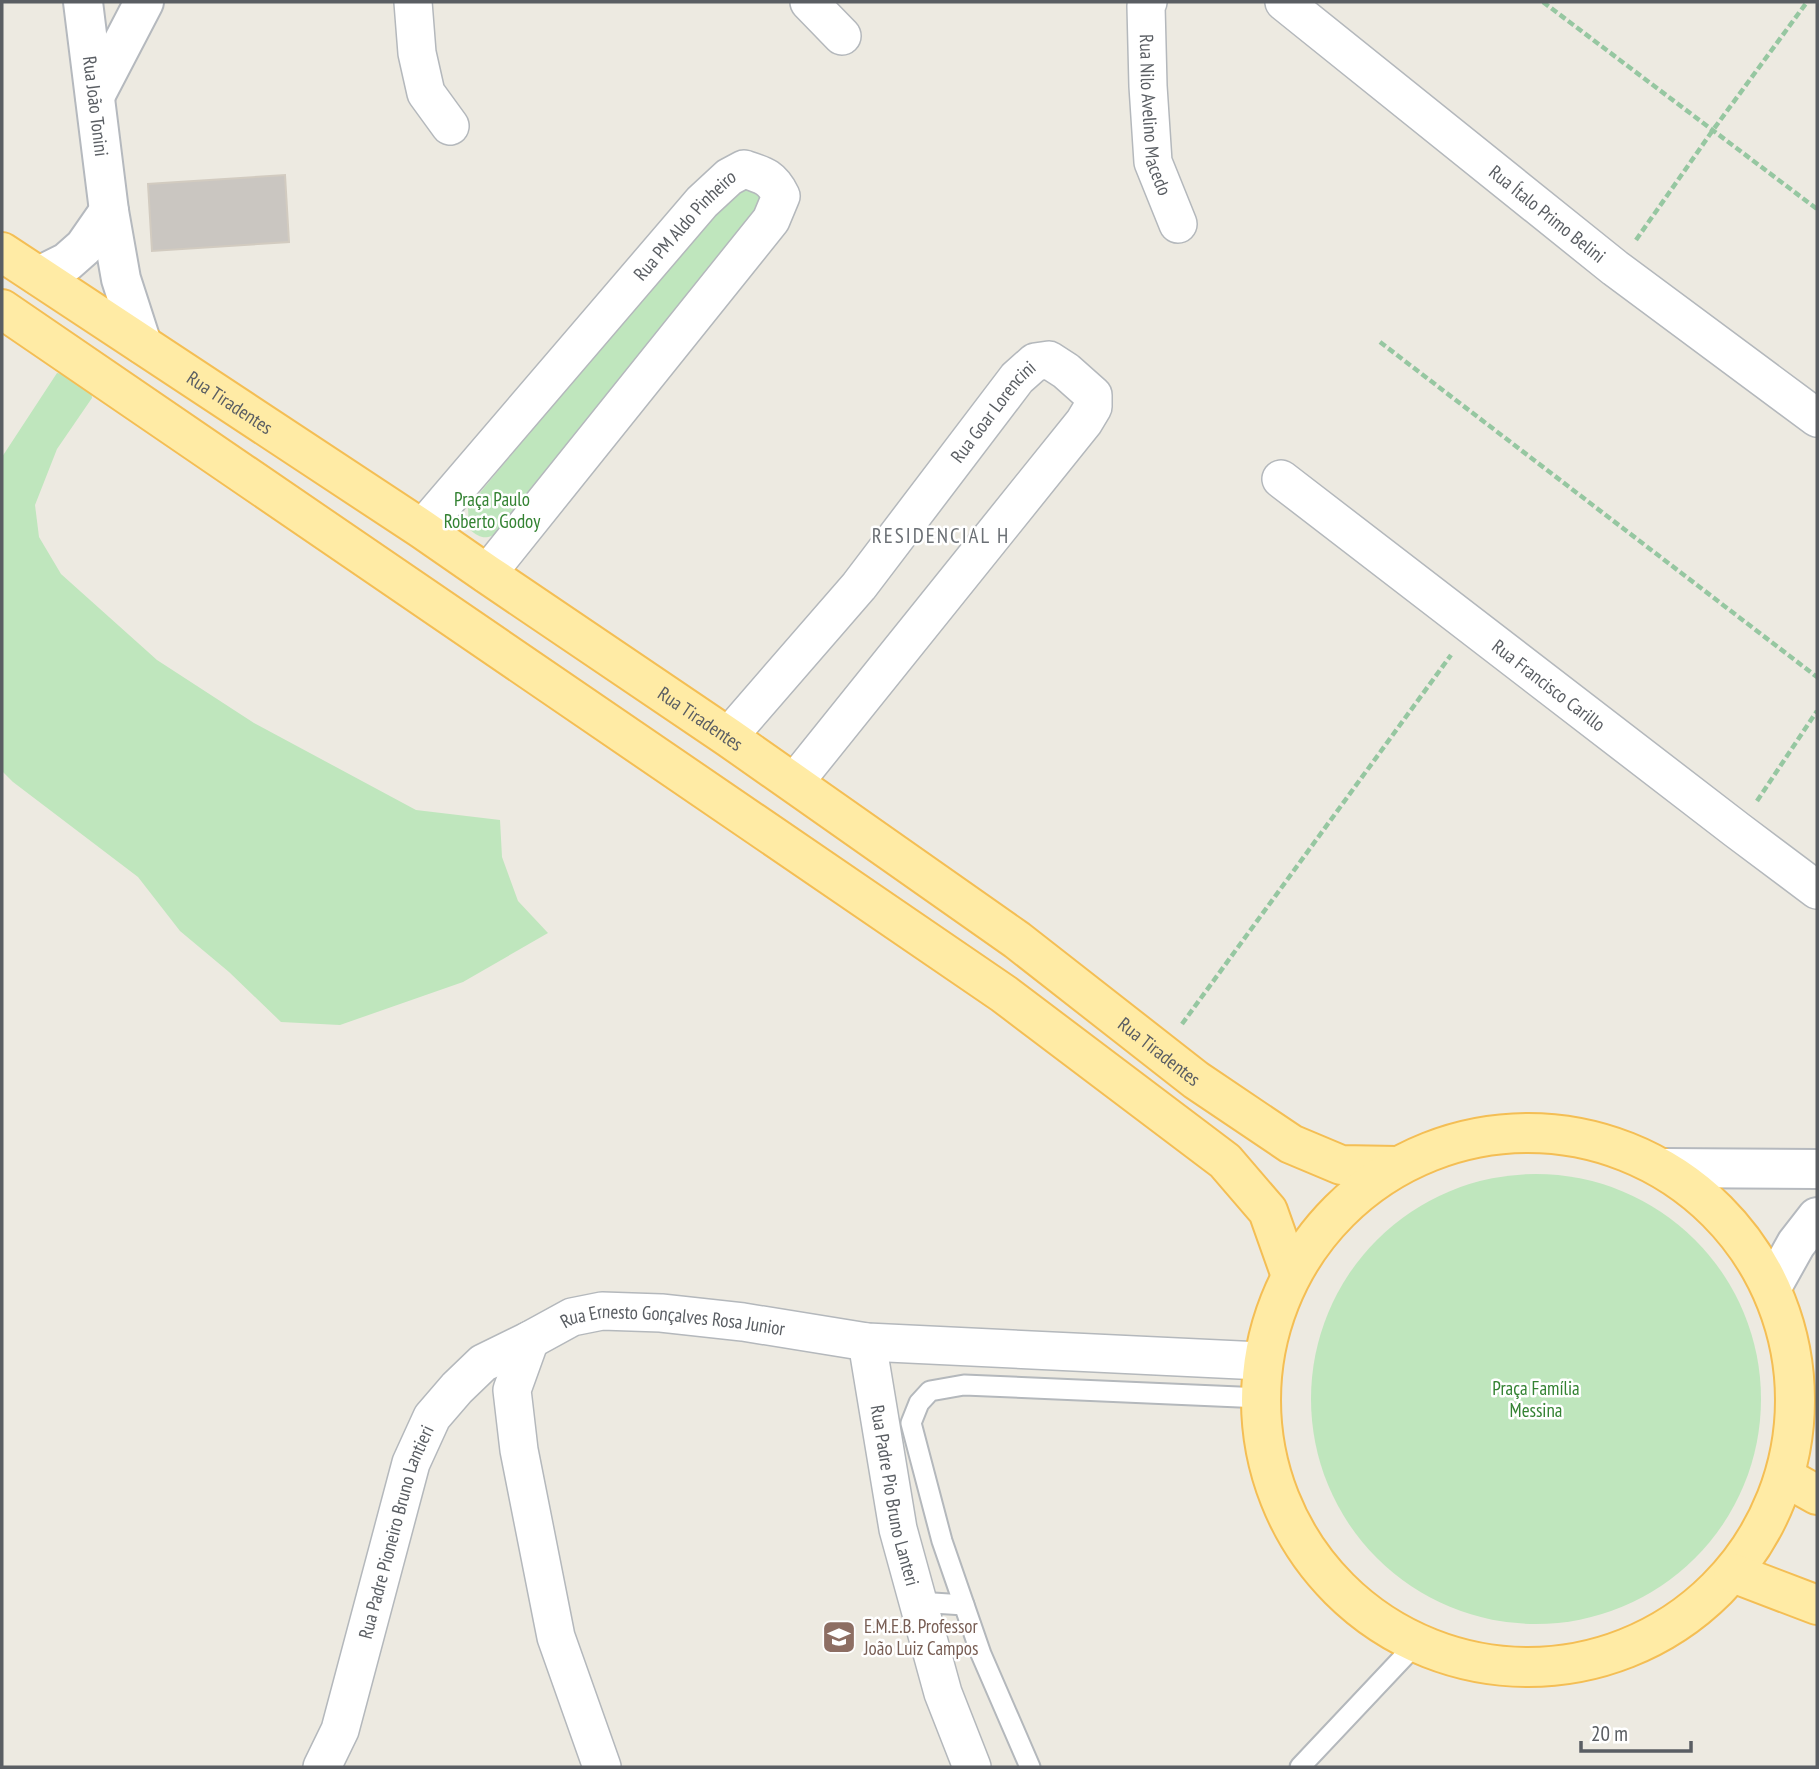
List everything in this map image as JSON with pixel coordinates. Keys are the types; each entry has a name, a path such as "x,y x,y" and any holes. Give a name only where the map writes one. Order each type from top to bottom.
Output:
{"main road":[{"name":"Rua Tiradentes","path":"2,252 422,529 728,737 1017,940 1196,1080 1291,1144 1341,1165 1397,1166"},
{"path":"2,309 1015,1002 1226,1161 1268,1211 1290,1273"},
{"path":"1530,1132 1599,1141 1663,1168 1726,1219 1772,1287 1792,1349 1801,1486 1773,1511 1755,1543 1733,1573 1667,1630 1586,1662 1499,1667 1415,1645 1343,1597 1290,1529 1262,1447 1261,1361 1272,1315 1290,1273 1336,1212 1397,1166 1461,1140 1530,1132"},
{"path":"1733,1573 1817,1605"}],"street":[{"name":"Rua João Tonini","path":"83,2 109,211 121,279 142,344"},
{"path":"95,96 144,2"},
{"path":"412,2 417,53 426,93 450,126"},
{"path":"809,2 842,36"},
{"name":"Rua Nilo Avelino Macedo","path":"1148,2 1148,86 1153,162 1178,224"},
{"name":"Rua Ítalo Primo Belini","path":"1284,2 1615,268 1817,418"},
{"name":"Rua PM Aldo Pinheiro","path":"422,529 702,202 729,177 744,169 763,175 776,185 781,196 771,220 487,574"},
{"path":"38,276 67,262 84,247 109,211"},
{"name":"Rua Goar Lorencini","path":"728,737 859,586 1017,378 1035,362 1049,360 1066,371 1093,394 1093,407 1084,422 794,783"},
{"name":"Rua Francisco Carillo","path":"1280,479 1817,890"},
{"path":"1663,1168 1817,1168"},
{"path":"1772,1287 1796,1244 1817,1217"},
{"name":"Rua Ernesto Gonçalves Rosa Junior","path":"530,1340 572,1317 602,1311 661,1313 743,1322 867,1342 1261,1361"},
{"path":"530,1340 512,1390 519,1450 556,1637 602,1767"},
{"name":"Rua Padre Pioneiro Bruno Lantieri","path":"321,1767 340,1730 411,1463 432,1417 483,1363 530,1340"},
{"name":"Rua Padre Pio Bruno Lanteri","path":"867,1342 898,1529 943,1693 972,1767"}],"lane":[{"path":"1030,1767 981,1654 942,1541 911,1423 919,1403 930,1391 964,1385 1262,1398"},
{"path":"918,1602 964,1605"},
{"path":"1300,1767 1415,1645"}],"path":[{"path":"1543,2 1817,209"},
{"path":"1615,268 1807,2"},
{"path":"1380,342 1817,677"},
{"path":"1161,1053 1472,626"},
{"path":"1737,830 1817,711"}],"green space":[{"name":"Praça Paulo Roberto Godoy","path":"742,187 759,189 762,208 501,532 484,537 473,533 469,529 468,507 723,200"},
{"path":"57,373 90,379 92,398 57,449 35,505 39,537 61,574 157,660 254,723 416,810 500,820 502,857 518,901 548,933 463,982 340,1025 281,1022 229,972 180,931 138,877 2,771 2,457"},
{"name":"Praça Família Messina","path":"1536,1174 1580,1178 1622,1191 1661,1212 1695,1240 1723,1274 1744,1313 1757,1355 1761,1399 1757,1443 1744,1485 1723,1524 1695,1558 1661,1586 1622,1607 1580,1620 1536,1624 1492,1620 1450,1607 1411,1586 1377,1558 1349,1524 1328,1485 1315,1443 1311,1399 1315,1355 1328,1313 1349,1274 1377,1240 1411,1212 1450,1191 1492,1178"}],"building":[{"path":"285,175 289,242 152,251 148,184"}],"place":[{"name":"E.M.E.B. Professor João Luiz Campos","path":"839,1637"}],"district":[{"name":"RESIDENCIAL H","path":"941,536"}]}
